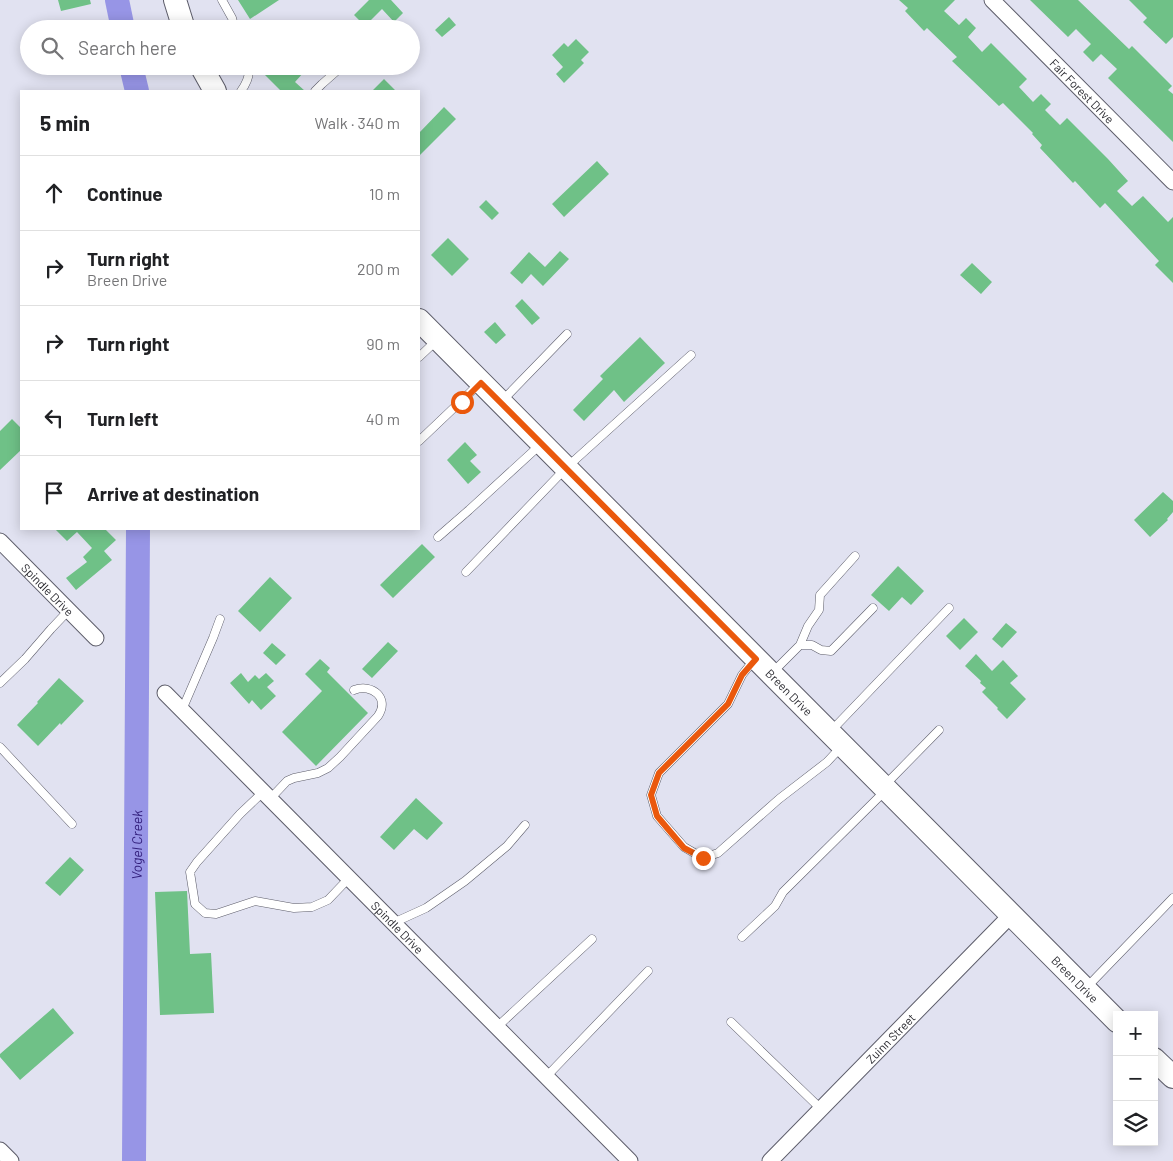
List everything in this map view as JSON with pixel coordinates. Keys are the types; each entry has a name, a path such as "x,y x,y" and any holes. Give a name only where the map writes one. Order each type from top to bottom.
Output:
{"street":[{"path":"175,0 181,20"},
{"name":"Fair Forest Drive","path":"992,0 1173,182"},
{"path":"206,75 214,90"},
{"name":"Breen Drive","path":"420,321 1113,1017"},
{"name":"Spindle Drive","path":"2,546 96,638"},
{"name":"Spindle Drive","path":"165,693 630,1161"},
{"name":"Zuinn Street","path":"770,1161 1011,915"},
{"path":"1158,1062 1173,1077"},
{"path":"0,1150 11,1161"}],"lane":[{"path":"222,0 233,20"},
{"path":"242,90 246,85 248,75"},
{"path":"317,90 332,75"},
{"path":"500,402 567,334"},
{"path":"420,356 438,339"},
{"path":"466,572 566,468 691,355"},
{"path":"420,440 481,383"},
{"path":"438,537 541,443"},
{"path":"800,645 808,626 819,610 820,595 855,556"},
{"path":"873,608 831,651 821,650 812,645 800,645 763,666 742,675 728,704 659,773 651,795 657,816 684,848 703,858 718,853 779,799 828,762 836,739 949,608"},
{"path":"0,683 26,658 69,610"},
{"path":"182,710 220,619"},
{"path":"349,878 328,900 312,907 294,908 255,901 216,914 205,913 195,904 190,872 196,862 240,814 287,781 318,773 328,768 384,710 382,700 373,690 360,688 354,690"},
{"path":"742,937 775,906 783,892 939,730"},
{"path":"0,747 72,824"},
{"path":"393,923 426,908 465,881 507,846 525,825"},
{"path":"1085,989 1173,898"},
{"path":"498,1027 592,939"},
{"path":"546,1077 648,972"},
{"path":"731,1022 821,1109"}],"building":[{"path":"58,0 90,0 91,4 61,11"},
{"path":"238,0 279,0 250,19"},
{"path":"369,0 391,0 403,13 396,20 392,20 382,9 371,20 359,20 354,15"},
{"path":"899,0 955,0 944,11 959,25 966,18 976,28 968,37 982,52 991,43 1027,79 1019,87 1033,102 1041,94 1051,104 1045,110 1060,125 1067,118 1108,159 1128,181 1117,191 1132,206 1143,196 1168,222 1173,217 1173,283 1155,265 1159,261 1105,203 1100,208 1075,181 1073,183 1040,148 1042,145 1033,133 1003,103 999,106 952,61 957,57 927,28 924,31 905,11 908,8"},
{"path":"1030,0 1078,0 1129,49 1132,46 1172,86 1168,90 1173,94 1173,142 1108,78 1117,69 1101,54 1093,62 1083,52 1091,44 1076,29 1068,37"},
{"path":"1129,0 1173,0 1173,37 1166,44 1143,22 1147,18"},
{"path":"449,17 456,25 442,37 435,30"},
{"path":"576,39 589,52 581,60 584,63 564,83 556,74 563,67 552,55 564,43 568,47"},
{"path":"265,75 301,75 295,82 304,90 280,90"},
{"path":"384,79 395,90 373,90"},
{"path":"444,107 456,119 420,155 420,132"},
{"path":"597,161 609,174 564,217 552,204"},
{"path":"486,200 499,213 492,220 479,207"},
{"path":"448,238 469,259 452,276 431,255"},
{"path":"560,251 569,259 543,286 531,274 522,284 510,273 529,252 545,267"},
{"path":"972,263 992,282 981,294 960,275"},
{"path":"522,299 540,318 532,325 515,306"},
{"path":"495,322 506,335 496,344 484,332"},
{"path":"640,337 665,363 624,402 614,390 584,421 573,410 603,379 600,376"},
{"path":"12,419 20,427 20,451 0,470 0,431"},
{"path":"465,442 477,455 470,461 481,472 468,484 447,460"},
{"path":"1163,492 1173,501 1173,512 1168,520 1150,537 1134,520"},
{"path":"56,530 106,530 116,540 104,551 112,560 76,590 66,578 87,562 83,557 92,548 77,532 67,541"},
{"path":"422,544 435,557 393,598 380,585"},
{"path":"898,566 924,591 911,605 902,597 889,611 871,595"},
{"path":"270,577 292,598 260,632 238,611"},
{"path":"964,618 978,632 960,650 946,636"},
{"path":"1006,623 1017,632 1002,648 992,639"},
{"path":"388,642 398,651 372,678 362,669"},
{"path":"272,643 286,655 276,665 263,653"},
{"path":"976,654 992,671 1003,660 1018,676 1010,683 1026,699 1007,719 982,692 986,688 980,683 981,681 965,666"},
{"path":"320,659 330,668 327,672 368,713 316,766 282,732 322,691 305,674"},
{"path":"241,673 248,682 255,675 259,679 266,673 274,681 267,687 276,696 261,710 252,700 249,704 230,683"},
{"path":"59,678 84,701 38,746 17,725"},
{"path":"416,798 443,823 427,840 414,829 394,850 380,837"},
{"path":"70,857 84,870 60,896 45,883"},
{"path":"187,891 190,954 211,953 214,1013 160,1015 155,892"},
{"path":"53,1008 74,1033 20,1080 0,1057 0,1054"}],"waterway":[{"name":"Vogel Creek","path":"117,0 121,20"},
{"name":"Vogel Creek","path":"133,75 137,90"},
{"name":"Vogel Creek","path":"134,1161 138,530"}],"route":[{"path":"462,402 481,383 756,659 742,675 728,704 659,773 651,795 657,816 684,848 703,858"}]}
